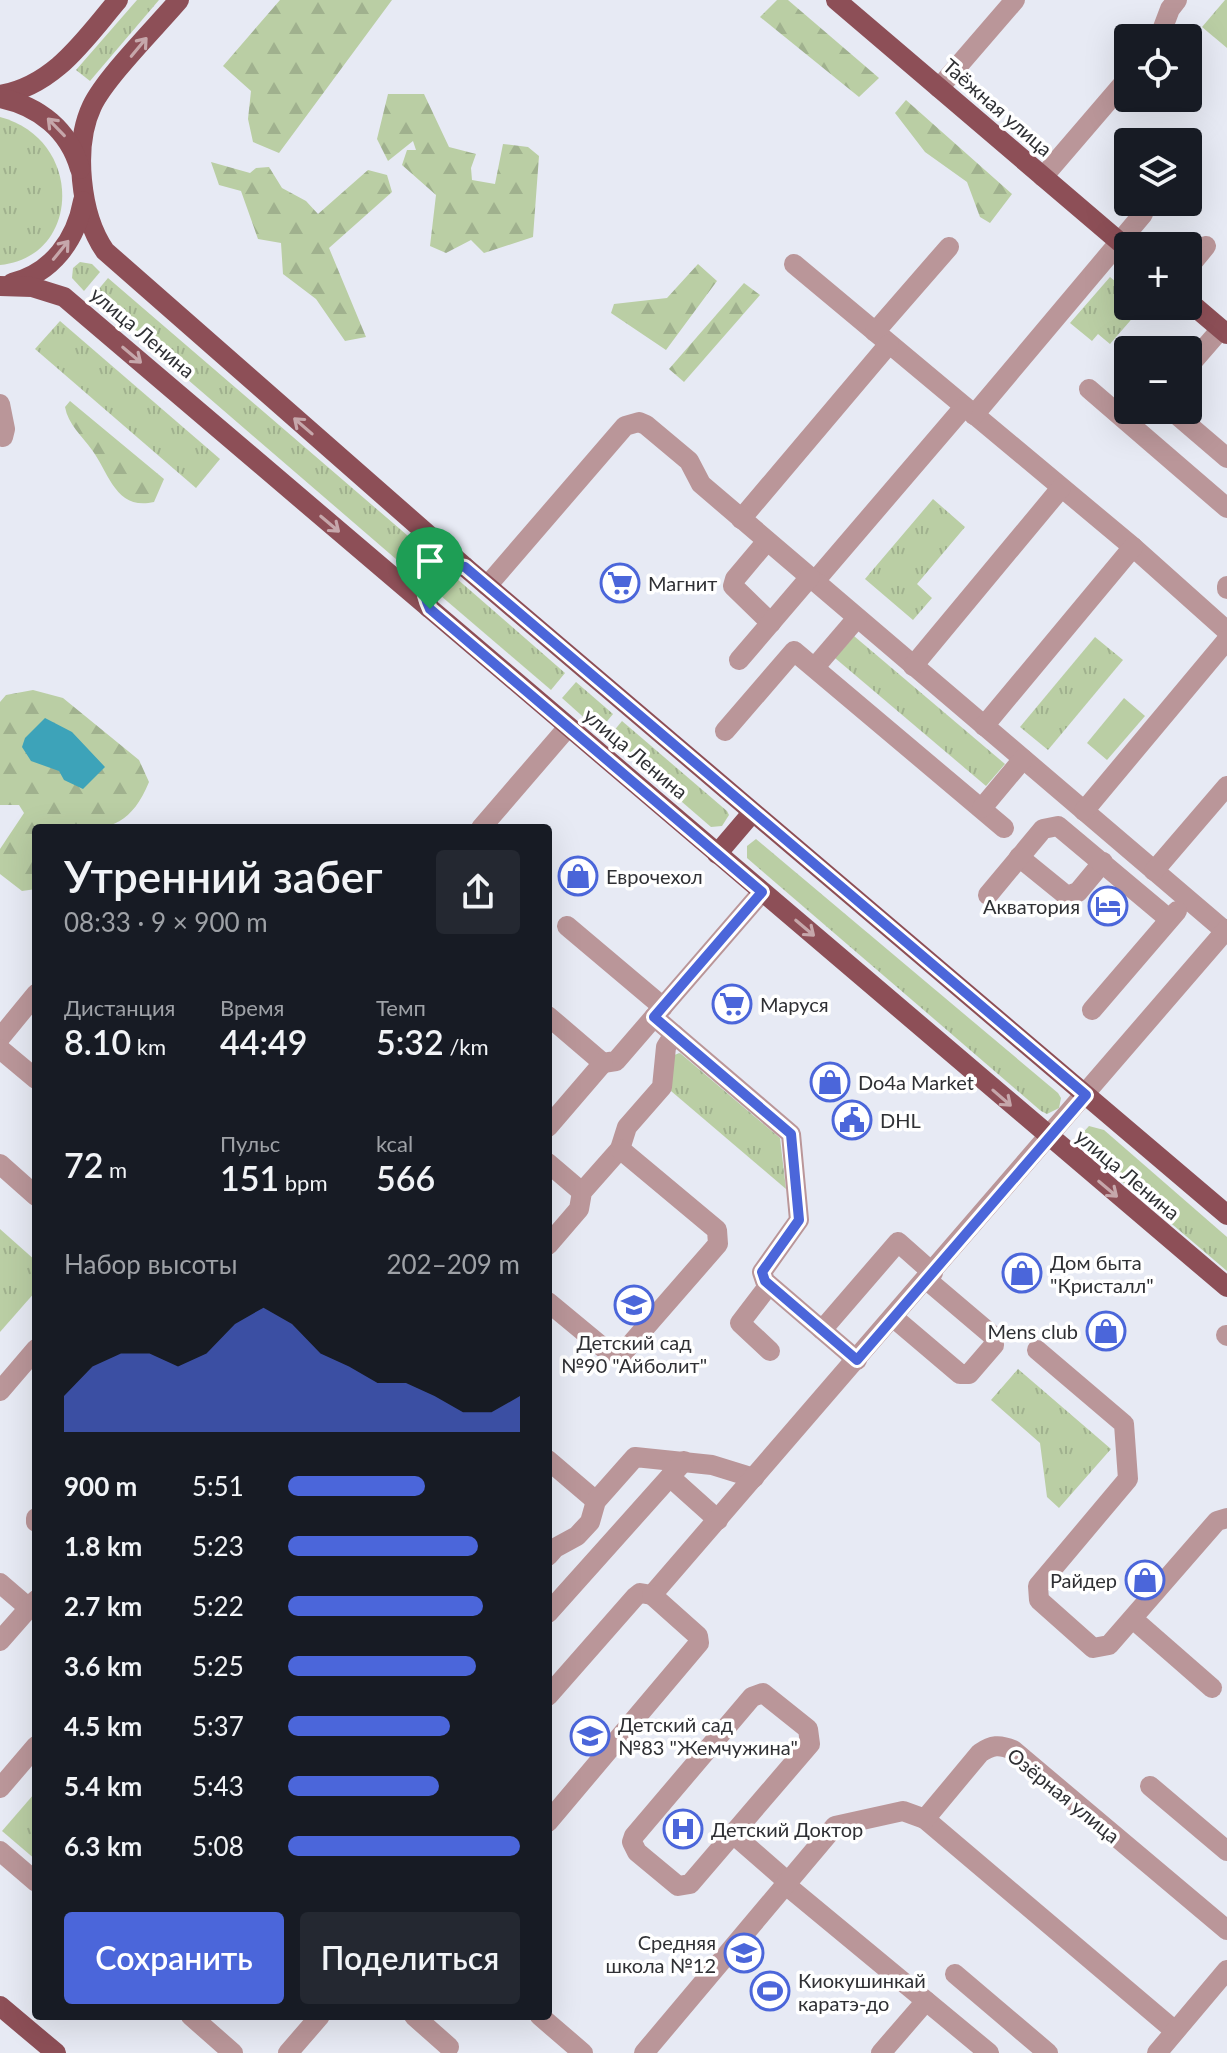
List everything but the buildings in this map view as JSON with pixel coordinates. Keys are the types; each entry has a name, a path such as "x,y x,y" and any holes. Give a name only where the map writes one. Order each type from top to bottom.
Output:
{"main road":[{"path":"0,285 33,275 62,252 79,220 84,135 92,105 179,0"},
{"name":"Таёжная улица","path":"836,0 1114,237"},
{"path":"0,97 30,87 53,73 113,3"},
{"path":"0,97 27,106 50,120 73,149 83,183"},
{"name":"улица Ленина","path":"83,183 93,230 115,262 487,586 1227,1215"},
{"name":"улица Ленина","path":"0,285 32,287 64,297 1049,1139 1227,1287"},
{"path":"1202,313 1224,331"},
{"path":"430,609 423,584 428,570 441,563 465,567"},
{"path":"717,854 752,813"},
{"path":"0,2006 56,2053"}],"street":[{"path":"939,88 1015,0"},
{"path":"1164,24 1177,0"},
{"path":"1043,177 1114,94"},
{"path":"1202,251 1206,246"},
{"path":"741,519 949,247"},
{"path":"739,660 1114,257"},
{"path":"794,264 1133,547 1227,631"},
{"path":"1202,353 1224,331"},
{"path":"1089,389 1227,508"},
{"path":"0,404 5,429 3,437"},
{"path":"487,586 630,423 646,425 689,461 701,484 741,519 1226,930 1049,1139 652,1595"},
{"path":"1187,424 1227,458"},
{"path":"913,666 1061,488"},
{"path":"767,541 735,579 733,586 771,623"},
{"path":"984,726 1133,547"},
{"path":"815,667 857,618"},
{"path":"1084,811 1227,640"},
{"path":"725,731 791,653 799,653 1004,828"},
{"path":"484,824 568,727"},
{"path":"982,808 1023,759"},
{"path":"1154,871 1227,786"},
{"path":"988,895 1043,829 1058,826 1169,919"},
{"path":"1019,857 1067,896 1078,892 1103,862"},
{"path":"552,1019 603,1063 610,1065 762,892"},
{"path":"1092,1010 1187,898"},
{"path":"567,926 658,1012 674,1034 791,1134 799,1220 764,1265 762,1272 769,1285 857,1360"},
{"path":"0,1038 32,999"},
{"path":"552,1240 579,1209 582,1192 620,1149 624,1132 662,1087 666,1047 674,1034"},
{"path":"0,1049 32,1076"},
{"path":"552,1122 603,1063"},
{"path":"552,1305 606,1350 623,1353 718,1244 717,1230 620,1149"},
{"path":"0,1164 32,1192"},
{"path":"552,1166 582,1192"},
{"path":"822,1330 898,1242 993,1336 994,1345 969,1374 960,1374 894,1318"},
{"path":"769,1285 740,1323 770,1351"},
{"path":"1037,1350 1124,1424 1128,1479 1038,1586 1039,1600 1093,1648 1109,1645 1217,1521 1227,1518"},
{"path":"0,1391 32,1354"},
{"path":"552,1551 577,1536 590,1522 596,1501 635,1457 677,1469 754,1478"},
{"path":"552,1463 596,1501"},
{"path":"677,1469 718,1520"},
{"path":"552,1609 677,1469"},
{"path":"552,1480 574,1482"},
{"path":"0,1583 31,1612 0,1641"},
{"path":"552,1691 640,1593 652,1595 698,1636 699,1643 552,1817"},
{"path":"1133,1619 1212,1688"},
{"path":"763,1693 808,1729 812,1739 733,1834 684,1887 674,1884 637,1852 632,1842 752,1697 763,1693"},
{"name":"Озёрная улица","path":"925,1819 980,1753 1001,1745 1013,1750 1227,1930"},
{"path":"0,1788 32,1751"},
{"path":"1150,1786 1227,1851"},
{"path":"644,2053 840,1822 903,1811 925,1819 1175,2031"},
{"path":"733,1834 989,2053"},
{"path":"0,1851 32,1879"},
{"path":"1157,2053 1227,1970"},
{"path":"955,1974 1048,2053"},
{"path":"881,2053 926,2001"},
{"path":"195,2020 233,2053"},
{"path":"288,2053 317,2020"},
{"path":"419,2020 449,2047"},
{"path":"544,2020 575,2050"}],"green space":[{"path":"137,0 159,0 90,81 76,70"},
{"path":"280,0 392,0 279,153 253,142 248,119 251,91 223,66"},
{"path":"777,0 788,0 879,78 859,97 760,17"},
{"path":"1225,0 1227,0 1227,48 1202,27"},
{"path":"388,94 424,94 449,147 476,154 471,168 472,180 495,184 503,144 528,147 539,156 533,237 484,253 471,240 446,253 430,246 436,195 402,165 407,150 416,150 413,141 388,161 377,139"},
{"path":"906,100 1012,194 990,223 980,217 967,182 925,152 895,113"},
{"path":"0,117 27,129 47,148 59,171 62,196 58,220 46,242 27,257 0,265"},
{"path":"211,162 250,173 256,168 269,167 282,188 306,201 318,214 368,170 387,175 392,192 329,248 366,337 345,341 316,299 283,274 281,243 258,239 241,191 219,185"},
{"path":"80,262 92,264 100,272 84,291 72,278 73,268"},
{"path":"698,264 717,281 666,350 611,313 614,304 667,298"},
{"path":"1110,277 1114,280 1114,320 1131,320 1110,344 1098,334 1092,341 1070,323"},
{"path":"108,278 429,554 420,558 411,572 92,297"},
{"path":"744,283 760,295 684,382 669,369"},
{"path":"60,321 220,459 196,488 35,349"},
{"path":"70,401 164,479 154,502 131,501 115,488 69,419 65,407"},
{"path":"933,499 965,527 917,584 932,598 913,620 865,579"},
{"path":"448,575 456,578 565,673 551,690 441,596 437,583"},
{"path":"854,636 1005,764 986,786 835,658"},
{"path":"1095,637 1123,660 1048,750 1020,727"},
{"path":"576,682 613,714 599,731 562,698"},
{"path":"33,690 63,698 139,760 149,782 129,814 112,824 32,824 32,890 22,891 0,874 0,849 24,813 19,805 0,805 0,702 6,695"},
{"path":"1124,698 1145,716 1107,760 1087,743"},
{"path":"622,721 727,811 729,815 722,826 711,827 608,738"},
{"path":"756,839 1058,1093 1061,1098 1059,1108 1047,1114 1041,1111 747,858 747,846"},
{"path":"680,1053 780,1138 786,1189 671,1091 674,1055"},
{"path":"1089,1126 1104,1130 1227,1237 1227,1271 1085,1150 1079,1137"},
{"path":"0,1229 32,1257 32,1296 0,1332"},
{"path":"1018,1369 1111,1449 1059,1508 1047,1497 1040,1443 991,1400"},
{"path":"32,1796 32,1857 2,1831"}],"water":[{"path":"45,718 72,732 105,767 83,789 64,780 59,771 31,761 22,747 25,738"}],"place":[{"name":"Магнит","path":"620,583"},
{"name":"Еврочехол","path":"578,876"},
{"name":"Акватория","path":"1108,906"},
{"name":"Маруся","path":"732,1004"},
{"name":"Do4a Market","path":"830,1082"},
{"name":"DHL","path":"852,1120"},
{"name":"Дом быта \"Кристалл\"","path":"1022,1273"},
{"name":"Детский сад №90 \"Айболит\"","path":"634,1305"},
{"name":"Mens club","path":"1106,1331"},
{"name":"Райдер","path":"1145,1580"},
{"name":"Детский сад №83 \"Жемчужина\"","path":"590,1736"},
{"name":"Детский Доктор","path":"683,1829"},
{"name":"Средняя школа №12","path":"744,1953"},
{"name":"Киокушинкай каратэ-до","path":"770,1991"}],"route":[{"path":"441,563 465,567 1086,1095 857,1360 765,1281 762,1272 764,1265 799,1220 791,1134 654,1017 762,892 430,609 423,584 428,570 441,563"}]}
